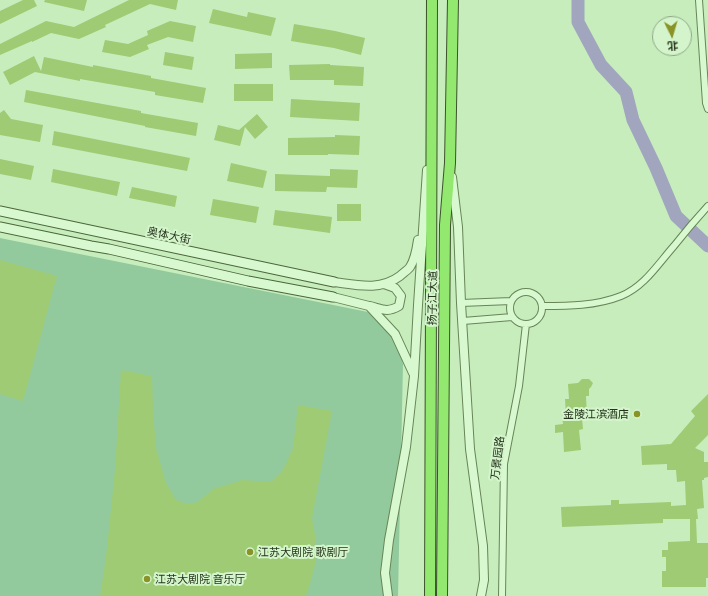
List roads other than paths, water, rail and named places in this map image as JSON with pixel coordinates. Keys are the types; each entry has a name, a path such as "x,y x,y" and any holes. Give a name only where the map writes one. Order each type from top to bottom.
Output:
{"highway":[{"name":"扬子江大道","path":"430,596 432,0"},
{"name":"扬子江大道","path":"442,596 445,225 450,163 453,0"}],"main road":[{"name":"奥体大街","path":"0,211 334,282"},
{"path":"0,227 109,249 248,281 332,297"}],"street":[{"path":"700,0 706,103 708,110"},
{"path":"388,596 385,574 388,540 406,447 414,376 432,87"},
{"path":"450,163 458,227 470,449 483,546 484,580 481,596"},
{"path":"334,282 370,286 384,284 395,279 410,267 416,250 425,204"},
{"path":"542,306 566,306 602,302 622,296 631,291 646,279 708,206"},
{"path":"332,297 383,310 392,310 399,306 401,296 395,288 384,284"},
{"path":"523,292 533,293 538,296 542,306 540,316 532,323 526,324 516,321 510,312 511,301 518,294 523,292"},
{"path":"462,303 511,301"},
{"path":"369,306 395,334 414,376"},
{"path":"463,321 512,317"},
{"name":"万景园路","path":"502,596 504,464 519,386 526,324"}],"waterway":[{"path":"578,0 578,22 601,65 626,92 633,120 656,168 676,216 708,246"}],"place":[{"name":"金陵江滨酒店","path":"637,414"},
{"name":"江苏大剧院 歌剧厅","path":"250,552"},
{"name":"江苏大剧院 音乐厅","path":"147,579"}]}
